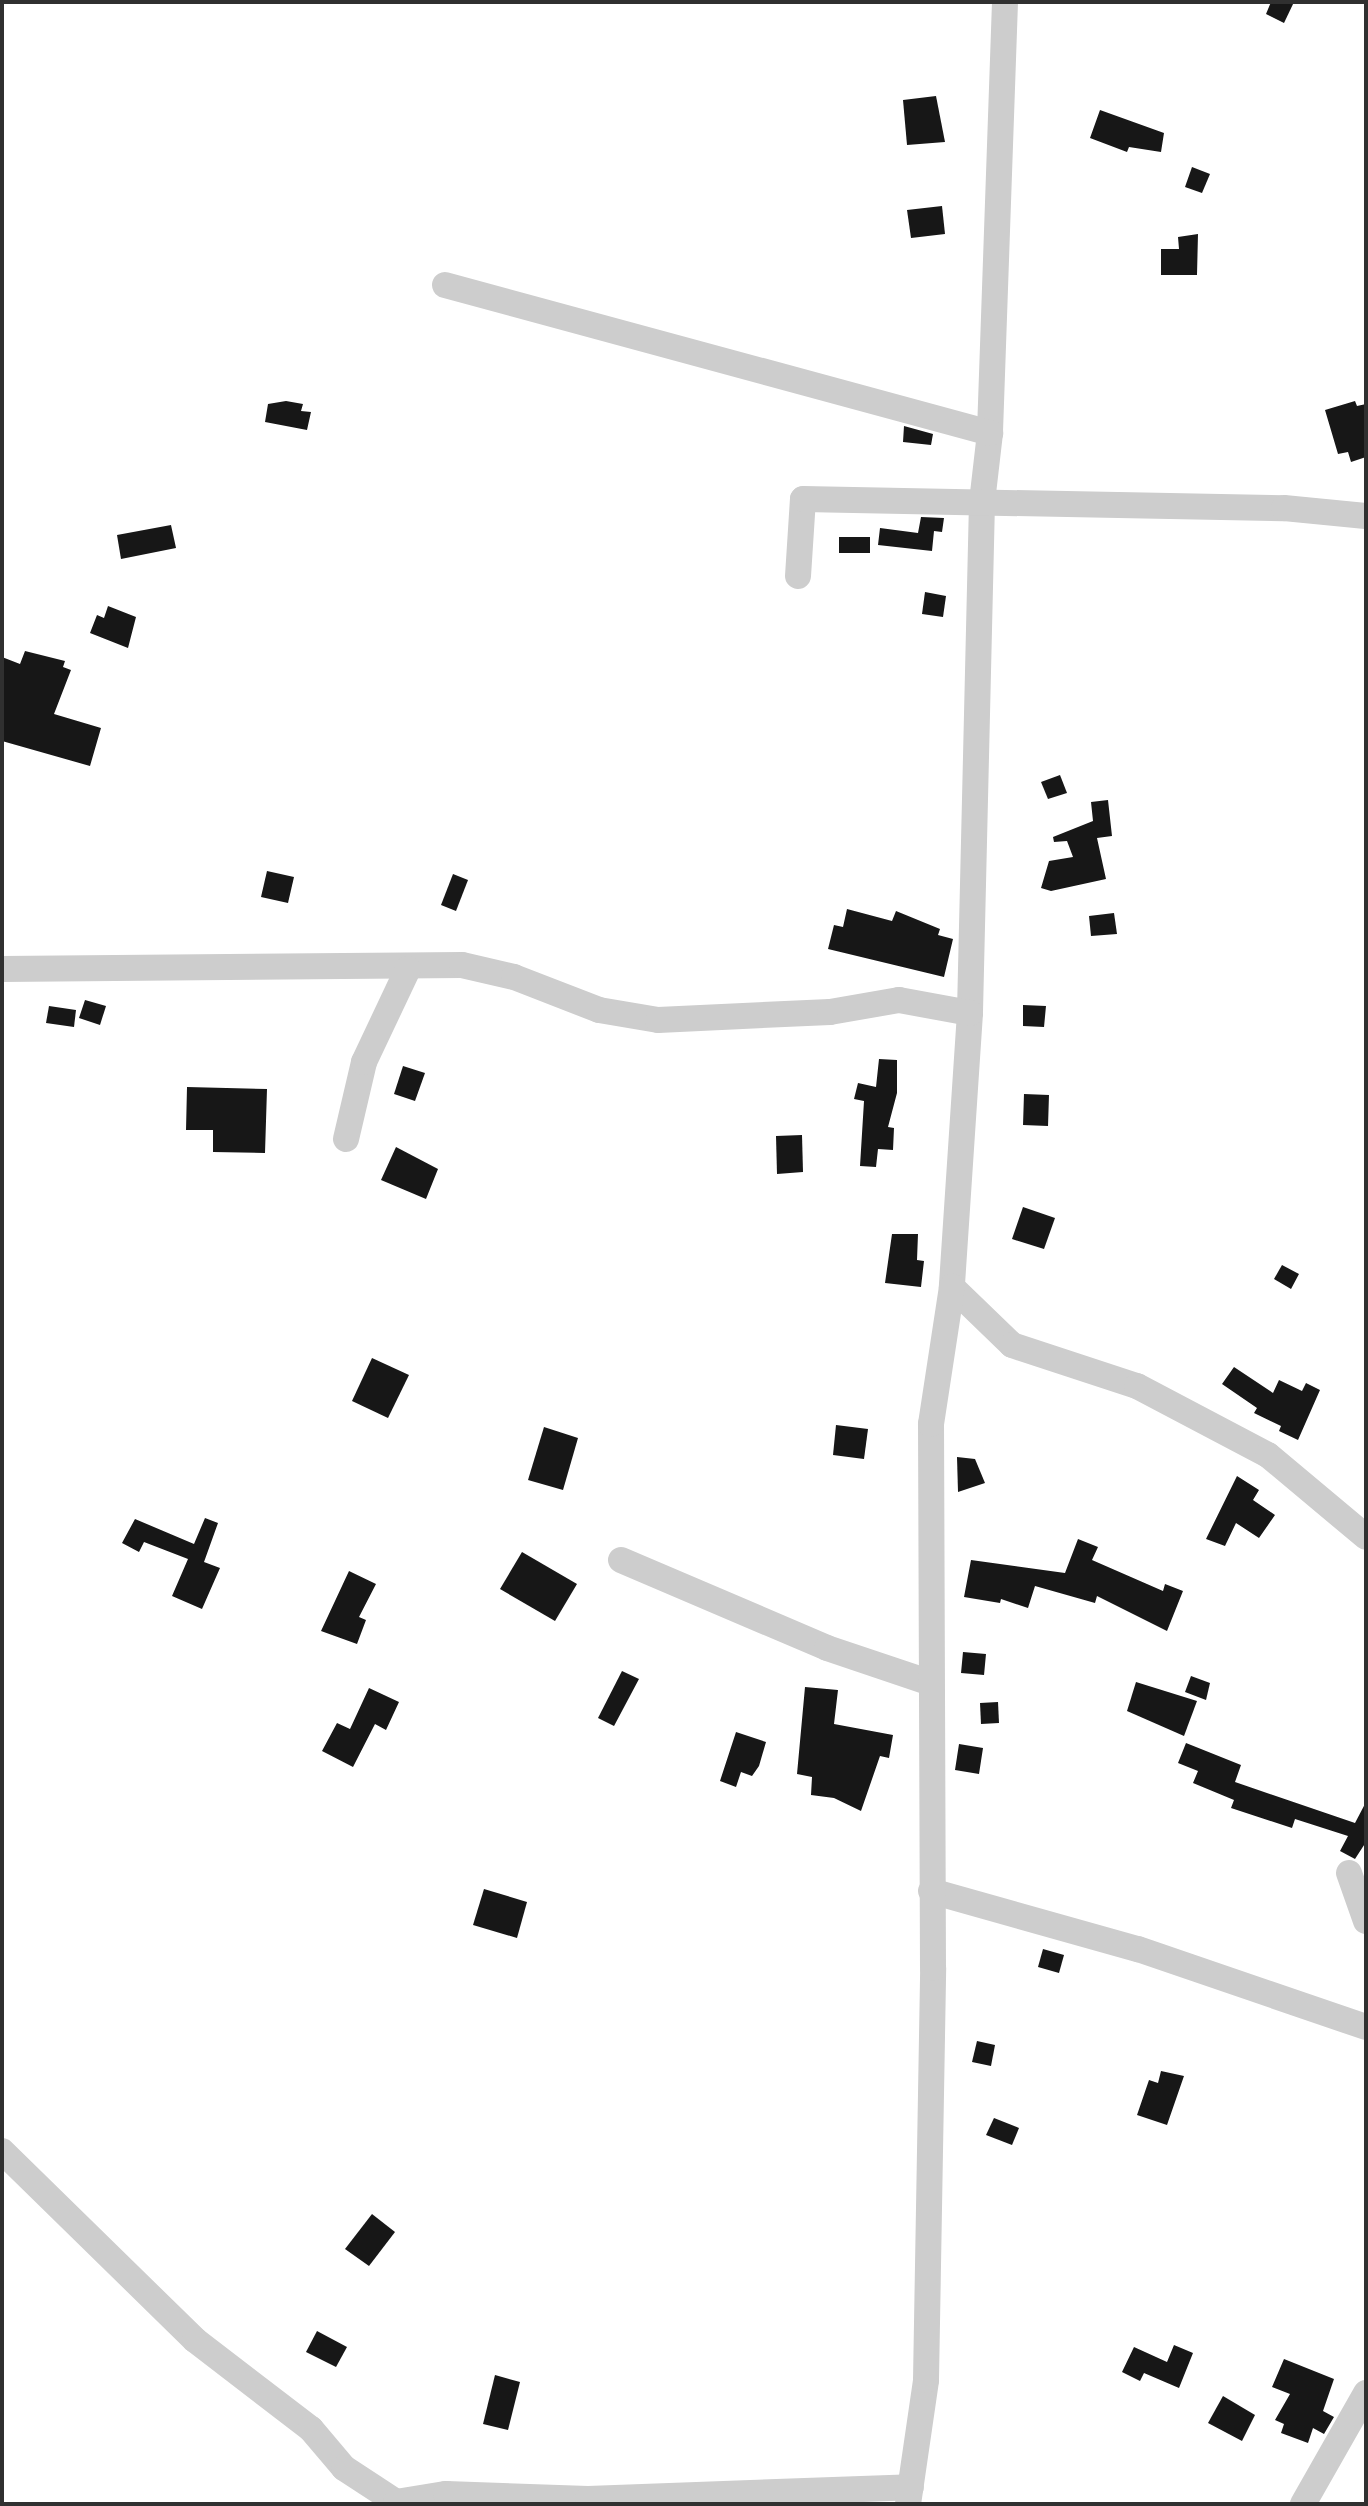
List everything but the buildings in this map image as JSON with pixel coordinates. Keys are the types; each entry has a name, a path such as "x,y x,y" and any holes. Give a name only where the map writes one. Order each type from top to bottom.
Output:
{"street":[{"path":"2,2151 195,2340 311,2429 344,2468 396,2502 446,2494 588,2499 909,2496 926,2380 931,1891 928,1682 931,1424 952,1287 970,1013 982,502 990,433 1005,2"},
{"path":"445,285 990,433"},
{"path":"798,576 803,499 1284,508 1366,516"},
{"path":"2,969 408,969 462,965 489,970 599,1010 658,1020 830,1012 899,1000 970,1013"},
{"path":"346,1139 364,1062 408,969"},
{"path":"952,1287 1012,1345 1137,1386 1268,1455 1366,1537"},
{"path":"621,1560 827,1648 928,1682"},
{"path":"1349,1873 1366,1921"},
{"path":"931,1891 1138,1949 1366,2027"},
{"path":"1303,2504 1366,2393"}]}
